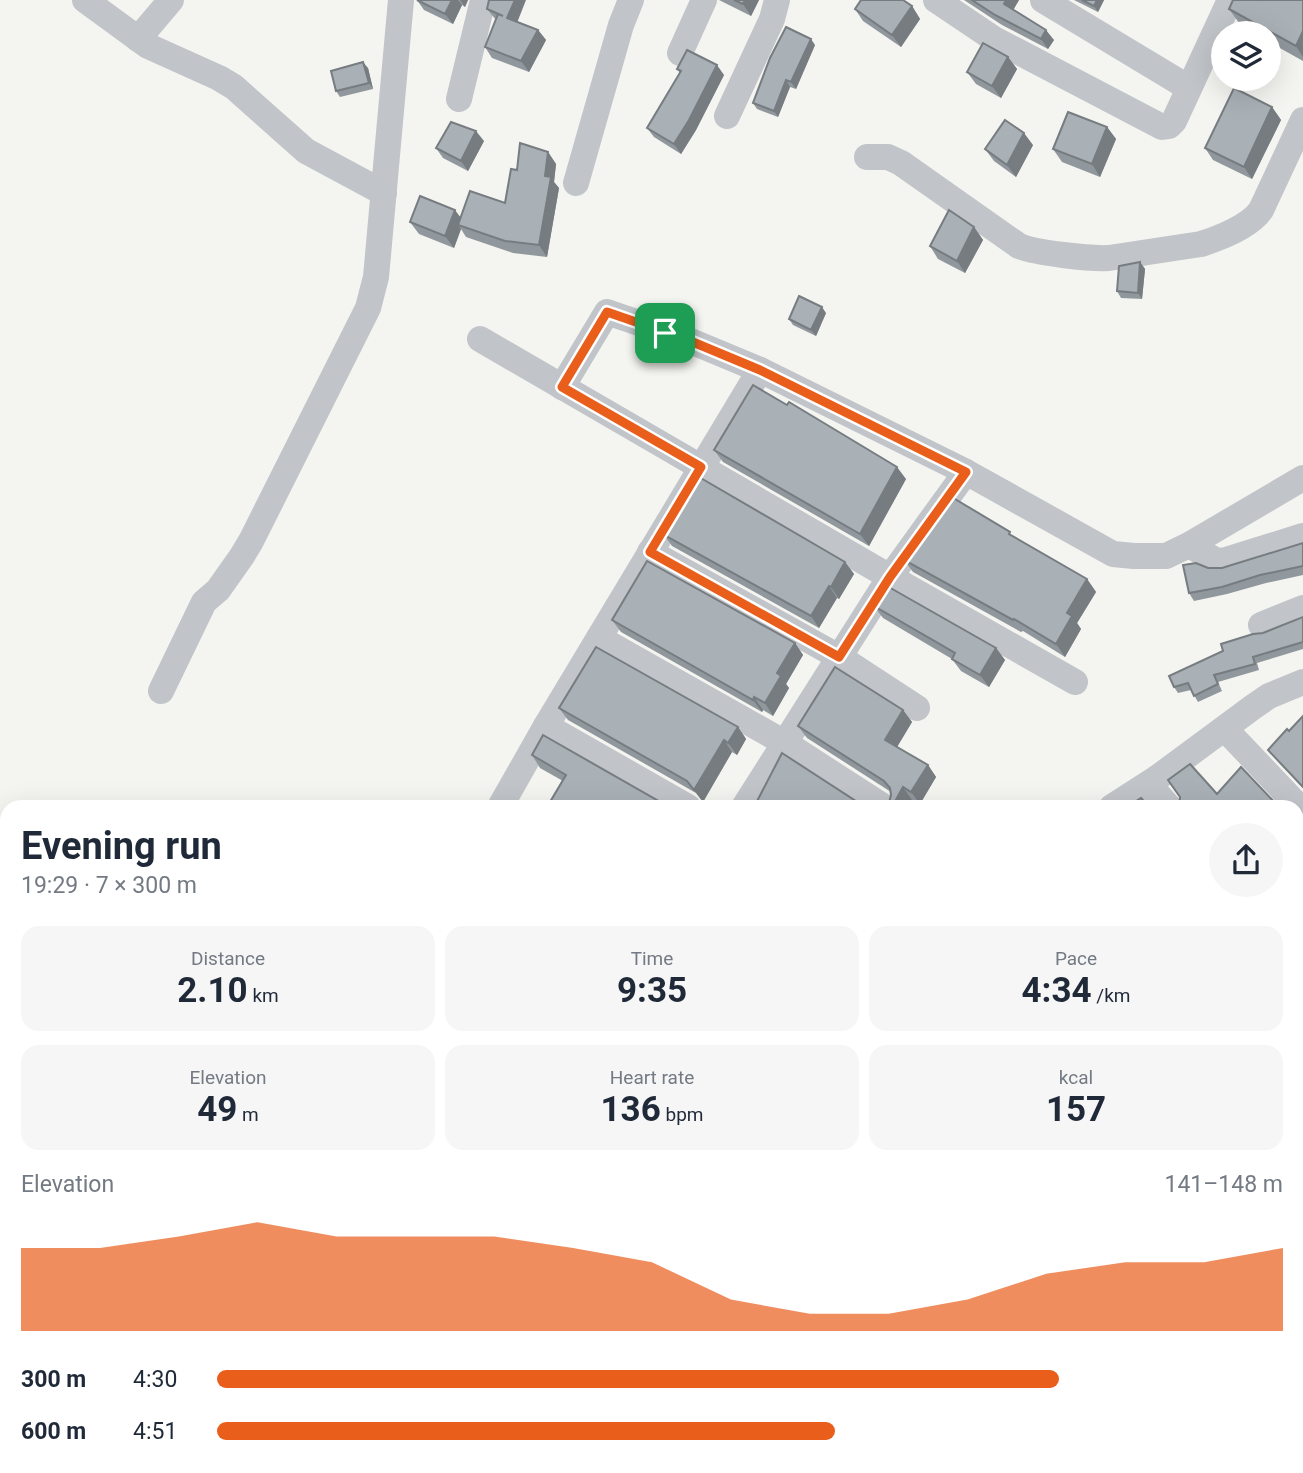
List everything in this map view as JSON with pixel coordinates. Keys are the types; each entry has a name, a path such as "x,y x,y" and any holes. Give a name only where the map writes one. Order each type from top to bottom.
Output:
{"street":[{"path":"85,0 159,52 234,87 306,151 384,193"},
{"path":"138,39 170,0"},
{"path":"161,691 204,602 218,590 251,541 368,308 376,277 401,0"},
{"path":"459,99 483,0"},
{"path":"576,183 621,24 631,0"},
{"path":"680,53 704,0"},
{"path":"727,116 772,19 777,0"},
{"path":"936,0 994,39 1162,127 1169,126 1174,121 1230,0"},
{"path":"1043,0 1189,88"},
{"path":"867,157 888,157 901,163 1019,246 1032,250 1109,258 1201,244 1250,222 1261,210 1303,120"},
{"path":"562,387 607,312 688,340 760,370 966,472 1113,554 1166,556 1303,478"},
{"path":"480,339 1075,682"},
{"path":"504,800 760,370"},
{"path":"748,800 890,577 966,472"},
{"path":"1189,545 1215,560 1223,561 1303,536"},
{"path":"650,552 839,657 918,708"},
{"path":"1261,625 1303,608"},
{"path":"598,638 785,743 873,800"},
{"path":"1123,800 1269,696 1303,682"},
{"path":"546,726 676,800"},
{"path":"1224,729 1292,800"},
{"path":"1157,778 1154,790 1163,800"}],"building":[{"path":"417,0 452,0 445,14"},
{"path":"489,0 515,0 507,18 538,30 521,61 485,47 498,14 503,16 487,9"},
{"path":"861,0 903,0 912,6 892,35 855,9"},
{"path":"972,0 1006,0 1004,4 1046,30 1041,39"},
{"path":"1082,0 1097,0 1094,6"},
{"path":"1233,0 1303,0 1303,31 1296,46 1281,38 1281,21 1251,21 1229,9"},
{"path":"786,27 811,39 791,82 786,80 774,111 753,103 770,58"},
{"path":"983,43 1008,57 992,86 967,72"},
{"path":"687,50 717,65 674,144 647,128 681,71 677,69"},
{"path":"363,62 369,83 336,91 331,71"},
{"path":"1233,91 1240,91 1272,107 1244,167 1205,148"},
{"path":"1068,112 1107,127 1092,164 1053,149"},
{"path":"1005,120 1024,133 1007,165 985,149"},
{"path":"451,122 476,131 461,161 436,148"},
{"path":"520,143 548,152 545,176 551,177 539,245 505,241 458,225 470,191 505,203 511,169 517,170"},
{"path":"420,196 455,210 445,236 410,222"},
{"path":"949,210 974,227 957,261 930,246"},
{"path":"1140,262 1138,293 1117,291 1119,266"},
{"path":"799,296 822,307 811,330 789,319"},
{"path":"753,385 787,405 789,402 897,467 860,534 714,450"},
{"path":"699,477 845,562 811,616 664,535"},
{"path":"950,496 1087,579 1067,613 1072,616 1056,644 904,560"},
{"path":"1303,543 1303,566 1189,593 1183,565 1196,563 1208,568 1222,568"},
{"path":"647,561 795,643 777,673 781,676 765,703 754,697 753,700 612,620"},
{"path":"887,586 996,648 980,675 952,659 955,653 874,606"},
{"path":"1303,617 1303,642 1253,657 1255,664 1214,675 1218,684 1194,696 1188,683 1174,687 1169,676 1223,651 1221,644 1263,633"},
{"path":"596,647 738,727 728,743 724,740 694,790 687,781 559,708"},
{"path":"835,667 903,710 885,740 928,765 911,792 903,787 896,800 890,800 890,788 884,781 798,726"},
{"path":"1303,716 1303,787 1268,750"},
{"path":"543,735 657,800 551,800 566,775 532,755"},
{"path":"782,753 854,800 758,800"},
{"path":"1190,764 1217,794 1241,767 1272,800 1180,800 1168,780"}],"route":[{"path":"607,312 665,333 760,370 966,472 890,577 839,657 650,552 701,467 562,387 607,312"}]}
